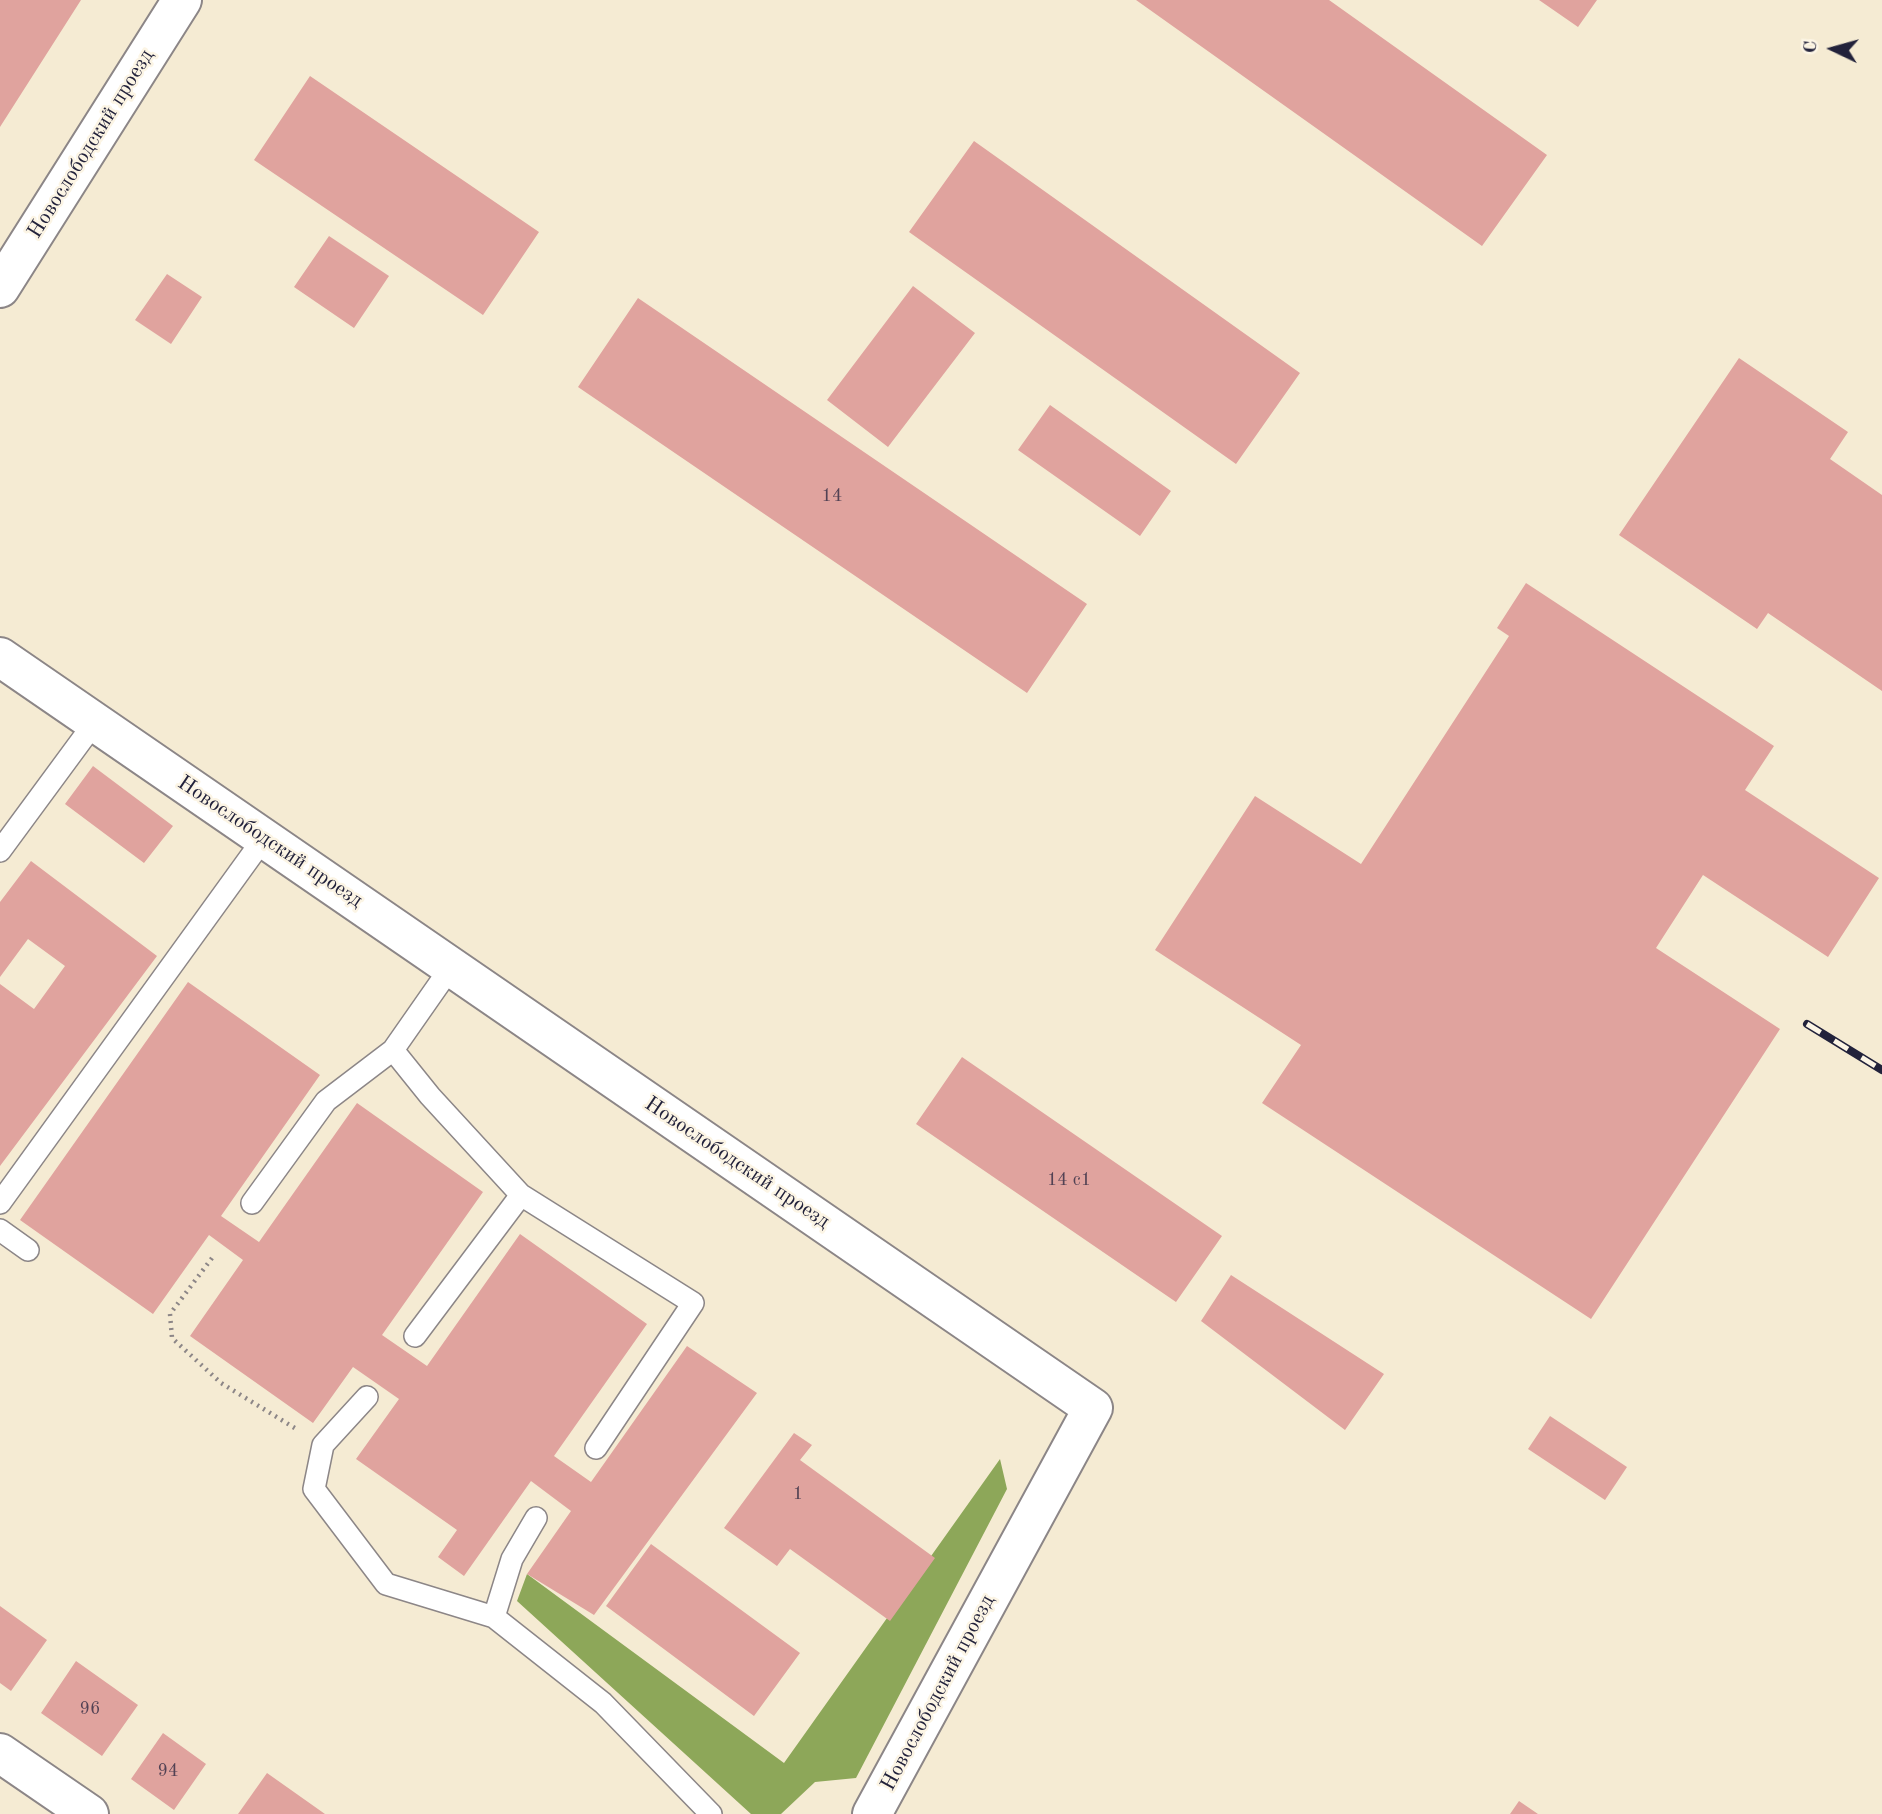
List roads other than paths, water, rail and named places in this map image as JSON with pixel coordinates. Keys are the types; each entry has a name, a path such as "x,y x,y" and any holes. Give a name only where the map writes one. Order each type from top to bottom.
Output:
{"street":[{"name":"Новослободский проезд","path":"0,288 182,0"},
{"name":"Новослободский проезд","path":"0,657 1093,1408 872,1814"},
{"path":"0,1753 89,1814"}],"lane":[{"path":"0,851 95,722"},
{"path":"0,1203 264,838"},
{"path":"252,1203 326,1101 393,1050 451,967"},
{"path":"393,1050 430,1096 521,1195 693,1303 596,1448"},
{"path":"415,1336 521,1195"},
{"path":"0,1230 28,1250"},
{"path":"367,1397 323,1446 314,1489 386,1584 494,1617 603,1703 711,1814"},
{"path":"494,1617 512,1559 536,1518"}],"railway":[{"path":"1807,1024 1882,1070"}]}
